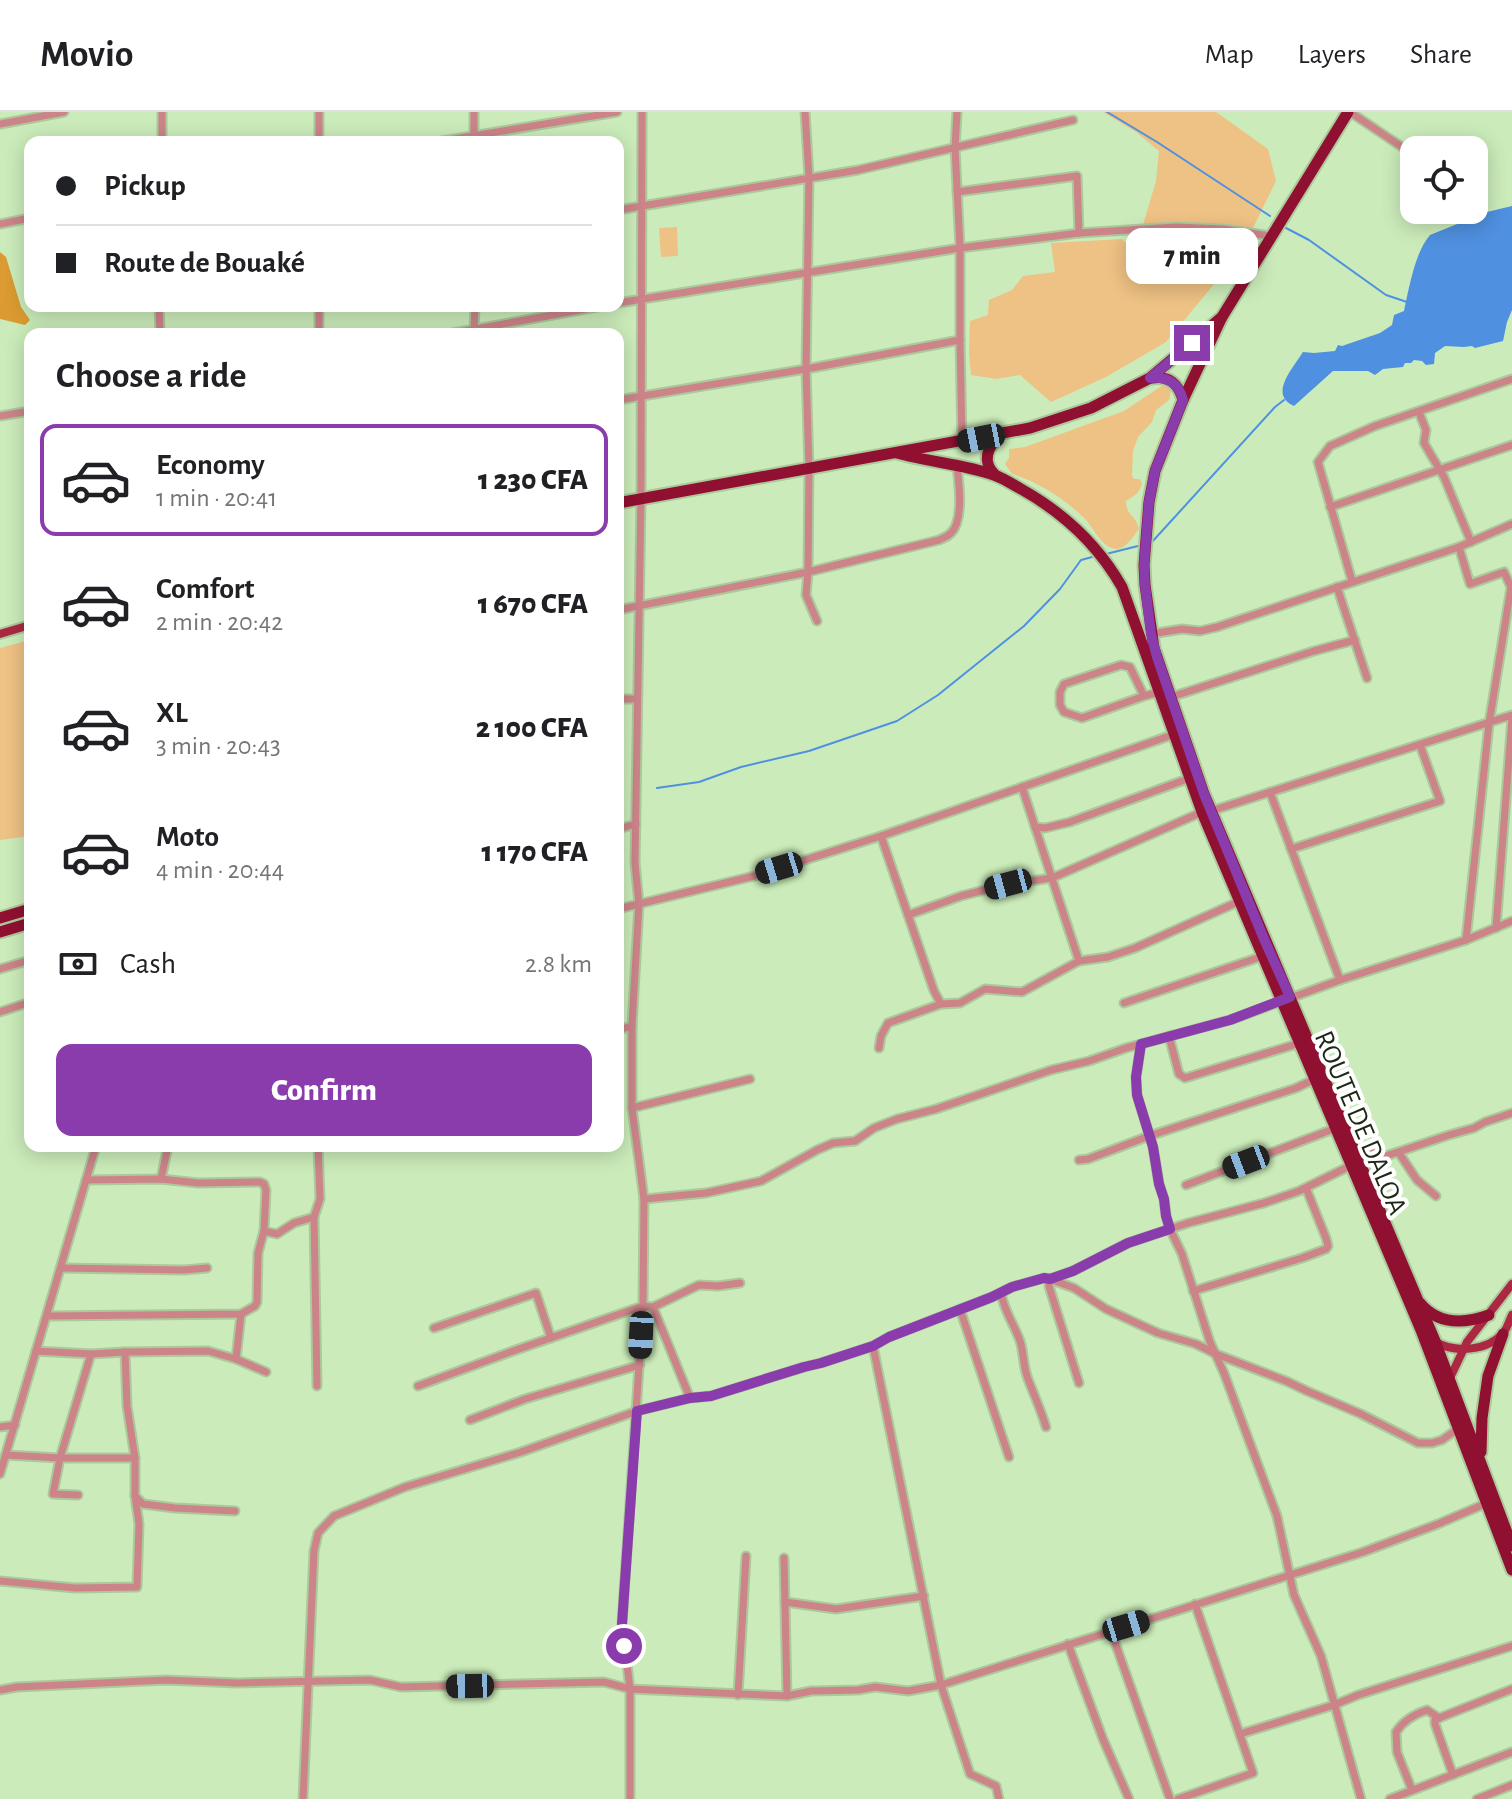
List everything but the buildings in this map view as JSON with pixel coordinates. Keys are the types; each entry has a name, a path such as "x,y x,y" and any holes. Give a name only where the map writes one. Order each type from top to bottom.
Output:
{"highway":[{"path":"1146,635 1144,565 1155,471 1183,400 1222,317 1349,112"},
{"path":"624,502 962,442 1030,428 1076,414 1150,378 1222,317"},
{"path":"1150,378 1169,380 1178,388 1183,400"},
{"path":"995,475 988,467 987,455 999,434"},
{"name":"ROUTE DE DALOA","path":"897,453 995,475 1036,497 1077,529 1101,554 1122,587 1146,635 1206,812 1240,901 1354,1147 1450,1378 1512,1545"},
{"name":"ROUTE DE DALOA","path":"1165,694 1190,778 1264,939 1300,1043 1421,1330 1512,1570"},
{"path":"0,918 24,911"},
{"path":"0,932 24,925"},
{"path":"1417,1298 1426,1310 1449,1321 1468,1321 1489,1315"},
{"path":"1480,1461 1488,1376 1503,1334"}],"main road":[{"path":"0,634 24,627"},
{"path":"1446,1393 1462,1349 1512,1284"},
{"path":"1421,1330 1435,1341 1462,1349 1485,1344 1503,1334 1512,1315"}],"street":[{"path":"0,124 64,112"},
{"path":"162,112 162,136"},
{"path":"319,112 319,136"},
{"path":"474,112 474,136"},
{"path":"490,136 617,112"},
{"path":"630,1799 630,1689 622,1624 640,1365 644,1199 632,1108 632,1026 639,904 635,863 641,499 642,112"},
{"path":"805,112 809,177 806,595 817,621"},
{"path":"957,112 955,148 960,248 962,442"},
{"path":"1349,112 1400,146"},
{"path":"624,209 858,170 1073,120"},
{"path":"957,192 1077,176 1079,233"},
{"path":"0,224 24,219"},
{"path":"624,302 960,248 1079,233 1176,227 1223,229 1270,236"},
{"path":"494,328 572,312"},
{"path":"624,399 960,340"},
{"path":"1352,581 1318,462 1330,446 1375,426 1512,379"},
{"path":"0,416 24,412"},
{"path":"1419,412 1426,430 1424,443 1444,477 1471,542"},
{"path":"1330,507 1512,445"},
{"path":"624,609 808,572 939,540 952,533 956,522 960,500 957,466"},
{"path":"1146,635 1217,627 1459,547 1512,524"},
{"path":"1459,547 1470,584 1504,572 1511,587 1509,628 1489,724 1466,940"},
{"path":"1337,587 1367,678"},
{"path":"1144,696 1130,667 1121,665 1064,684 1059,696 1064,712 1082,718 1144,696 1165,694 1355,640"},
{"path":"624,699 637,699"},
{"path":"908,915 961,896 1008,884 1052,878 1206,812 1512,716 1496,928"},
{"path":"624,908 754,876 881,836 1175,734"},
{"path":"1291,849 1440,801 1420,745"},
{"path":"1035,827 1045,828 1070,822 1190,778"},
{"path":"1022,787 1079,961"},
{"path":"1270,792 1340,980"},
{"path":"624,827 636,824"},
{"path":"881,836 941,1004"},
{"path":"879,1048 888,1023 941,1004 960,1003 985,989 1022,992 1079,961 1108,957 1135,948 1240,901"},
{"path":"644,1199 706,1193 761,1181 817,1150 833,1143 855,1141 888,1122 946,1106 1037,1074 1230,1020 1286,998 1466,940 1512,921"},
{"path":"1124,1003 1263,956"},
{"path":"0,969 24,962"},
{"path":"0,1012 24,1004"},
{"path":"624,1028 632,1026"},
{"path":"1169,1036 1179,1074 1185,1078 1300,1043"},
{"path":"1141,1044 1136,1077 1137,1095 1170,1229 1182,1254 1277,1516 1288,1575 1321,1656 1361,1799"},
{"path":"632,1108 750,1079"},
{"path":"1079,1160 1315,1079"},
{"path":"1354,1147 1378,1155 1399,1153 1512,1113"},
{"path":"1186,1185 1336,1128"},
{"path":"0,1474 94,1152"},
{"path":"161,1179 167,1152"},
{"path":"317,1386 314,1217 320,1199 318,1152"},
{"path":"1399,1153 1417,1180 1436,1196"},
{"path":"1050,1279 1128,1243 1264,1203 1306,1188 1352,1165"},
{"path":"47,1316 241,1314 257,1302 258,1253 264,1231 264,1184 161,1179 86,1180"},
{"path":"1193,1291 1326,1249 1326,1238 1306,1188"},
{"path":"264,1231 277,1234 294,1223 314,1217"},
{"path":"61,1268 207,1268"},
{"path":"1050,1279 1049,1286 1079,1383"},
{"path":"303,1799 314,1551 318,1533 334,1516 405,1487 521,1452 637,1411 711,1396 873,1346 1035,1280 1050,1279 1074,1288 1106,1309 1158,1333 1196,1344 1265,1372 1418,1443 1442,1440 1459,1428"},
{"path":"418,1386 643,1306 653,1307 699,1285 740,1283"},
{"path":"434,1328 536,1293 551,1338"},
{"path":"1001,1293 1003,1305 1019,1339 1027,1377 1046,1427"},
{"path":"653,1307 690,1398"},
{"path":"960,1309 1009,1457"},
{"path":"236,1359 241,1314"},
{"path":"873,1346 941,1685 970,1774 996,1786 999,1799"},
{"path":"36,1351 91,1354 208,1351 266,1372"},
{"path":"0,1581 75,1588 137,1587 139,1524 125,1352"},
{"path":"78,1495 53,1494 60,1458 91,1354"},
{"path":"470,1420 525,1399 640,1365"},
{"path":"0,1427 15,1425"},
{"path":"6,1455 135,1458"},
{"path":"135,1496 143,1504 235,1511"},
{"path":"0,1690 166,1680 237,1683 370,1680 401,1687 604,1682 630,1689 738,1695 787,1696 811,1691 875,1687 908,1691 941,1685 1363,1552 1487,1503"},
{"path":"738,1695 746,1556"},
{"path":"784,1558 787,1696"},
{"path":"785,1602 836,1609 924,1596"},
{"path":"1178,1799 1253,1773 1195,1604"},
{"path":"1111,1631 1170,1799"},
{"path":"1068,1644 1129,1799"},
{"path":"1240,1734 1512,1646"},
{"path":"1453,1775 1435,1720 1512,1689"},
{"path":"1412,1790 1397,1752 1396,1732 1407,1720 1427,1710 1439,1718"},
{"path":"1390,1799 1512,1752"},
{"path":"1477,1799 1512,1785"}],"shaded area":[{"path":"1103,112 1216,112 1268,149 1276,181 1245,244 1166,342 1106,377 1051,402 1020,375 997,379 971,375 970,321 988,315 989,300 1012,290 1023,276 1055,272 1051,243 1122,239 1135,252 1156,181 1159,151 1136,132"},
{"path":"677,227 678,256 661,257 659,228"},
{"path":"0,252 6,257 21,307 30,320 25,325 0,319"},
{"path":"1166,383 1172,386 1169,400 1156,410 1152,422 1138,437 1133,451 1132,475 1142,482 1139,491 1126,501 1139,529 1121,548 1107,546 1070,506 1052,492 1012,474 1005,464 1009,449 1025,447 1124,411"},
{"path":"24,642 24,837 0,840 0,648"}],"water":[{"path":"1512,206 1512,310 1503,341 1475,348 1445,346 1435,353 1434,364 1426,365 1414,360 1403,367 1383,369 1375,375 1368,371 1333,371 1294,406 1287,401 1283,395 1285,381 1303,352 1335,351 1338,345 1380,333 1392,325 1394,315 1404,311 1416,260 1430,235 1457,224 1488,224 1488,212"}],"waterway":[{"path":"1107,112 1270,216"},
{"path":"1286,228 1309,240 1386,295 1407,302"},
{"path":"1152,542 1284,400"},
{"path":"1106,554 1142,545"},
{"path":"657,788 699,782 741,767 809,751 897,721 938,695 1024,626 1060,589 1081,560 1096,556"}],"route":[{"path":"624,1646 622,1624 637,1411 711,1396 839,1358 1012,1287 1073,1271 1128,1243 1170,1229 1153,1147 1137,1095 1136,1077 1141,1044 1230,1020 1290,997 1204,794 1151,634 1144,565 1149,502 1155,471 1183,400 1178,388 1169,380 1150,378 1192,343"}]}
